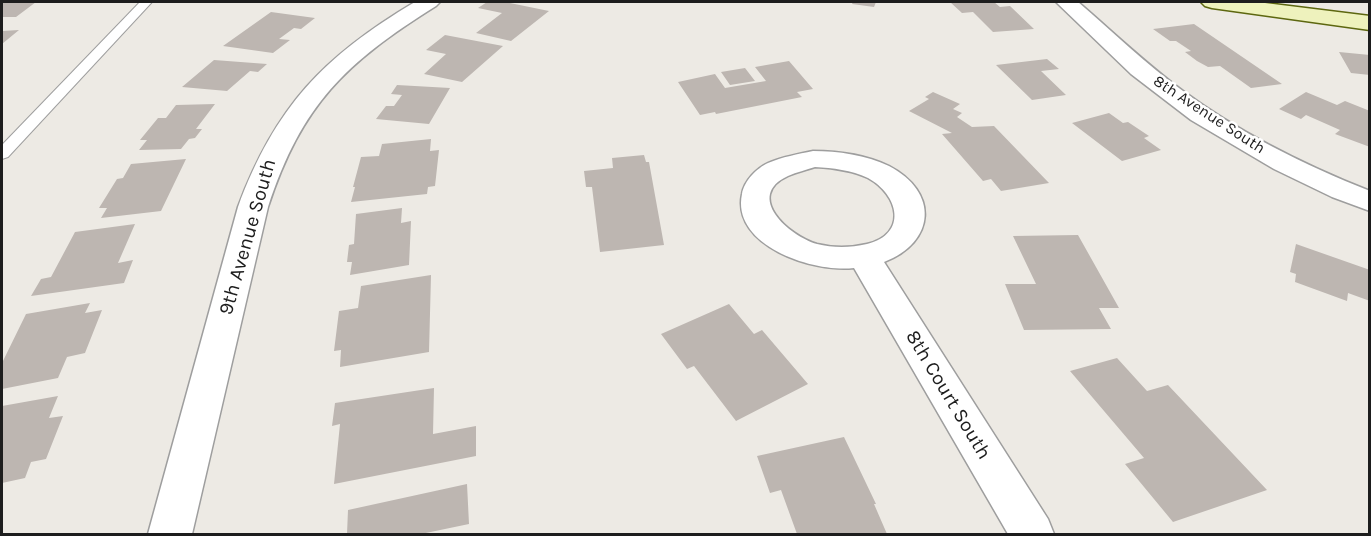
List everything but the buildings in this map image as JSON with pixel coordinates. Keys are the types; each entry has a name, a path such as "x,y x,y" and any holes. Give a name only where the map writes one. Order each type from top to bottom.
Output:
{"street":[{"name":"9th Avenue South","path":"170,534 253,207 262,176 275,147 291,120 330,73 376,34 429,2"},
{"name":"8th Avenue South","path":"1066,2 1151,79 1205,117 1275,158 1370,202"},
{"path":"1212,2 1370,23"},
{"path":"813,159 849,162 882,175 895,184 904,195 910,208 910,220 906,232 896,243 864,256 822,256 784,243 760,220 755,208 754,196 759,184 780,167 813,159"},
{"name":"8th Court South","path":"864,256 1032,534"}],"lane":[{"path":"2,154 146,2"}]}
